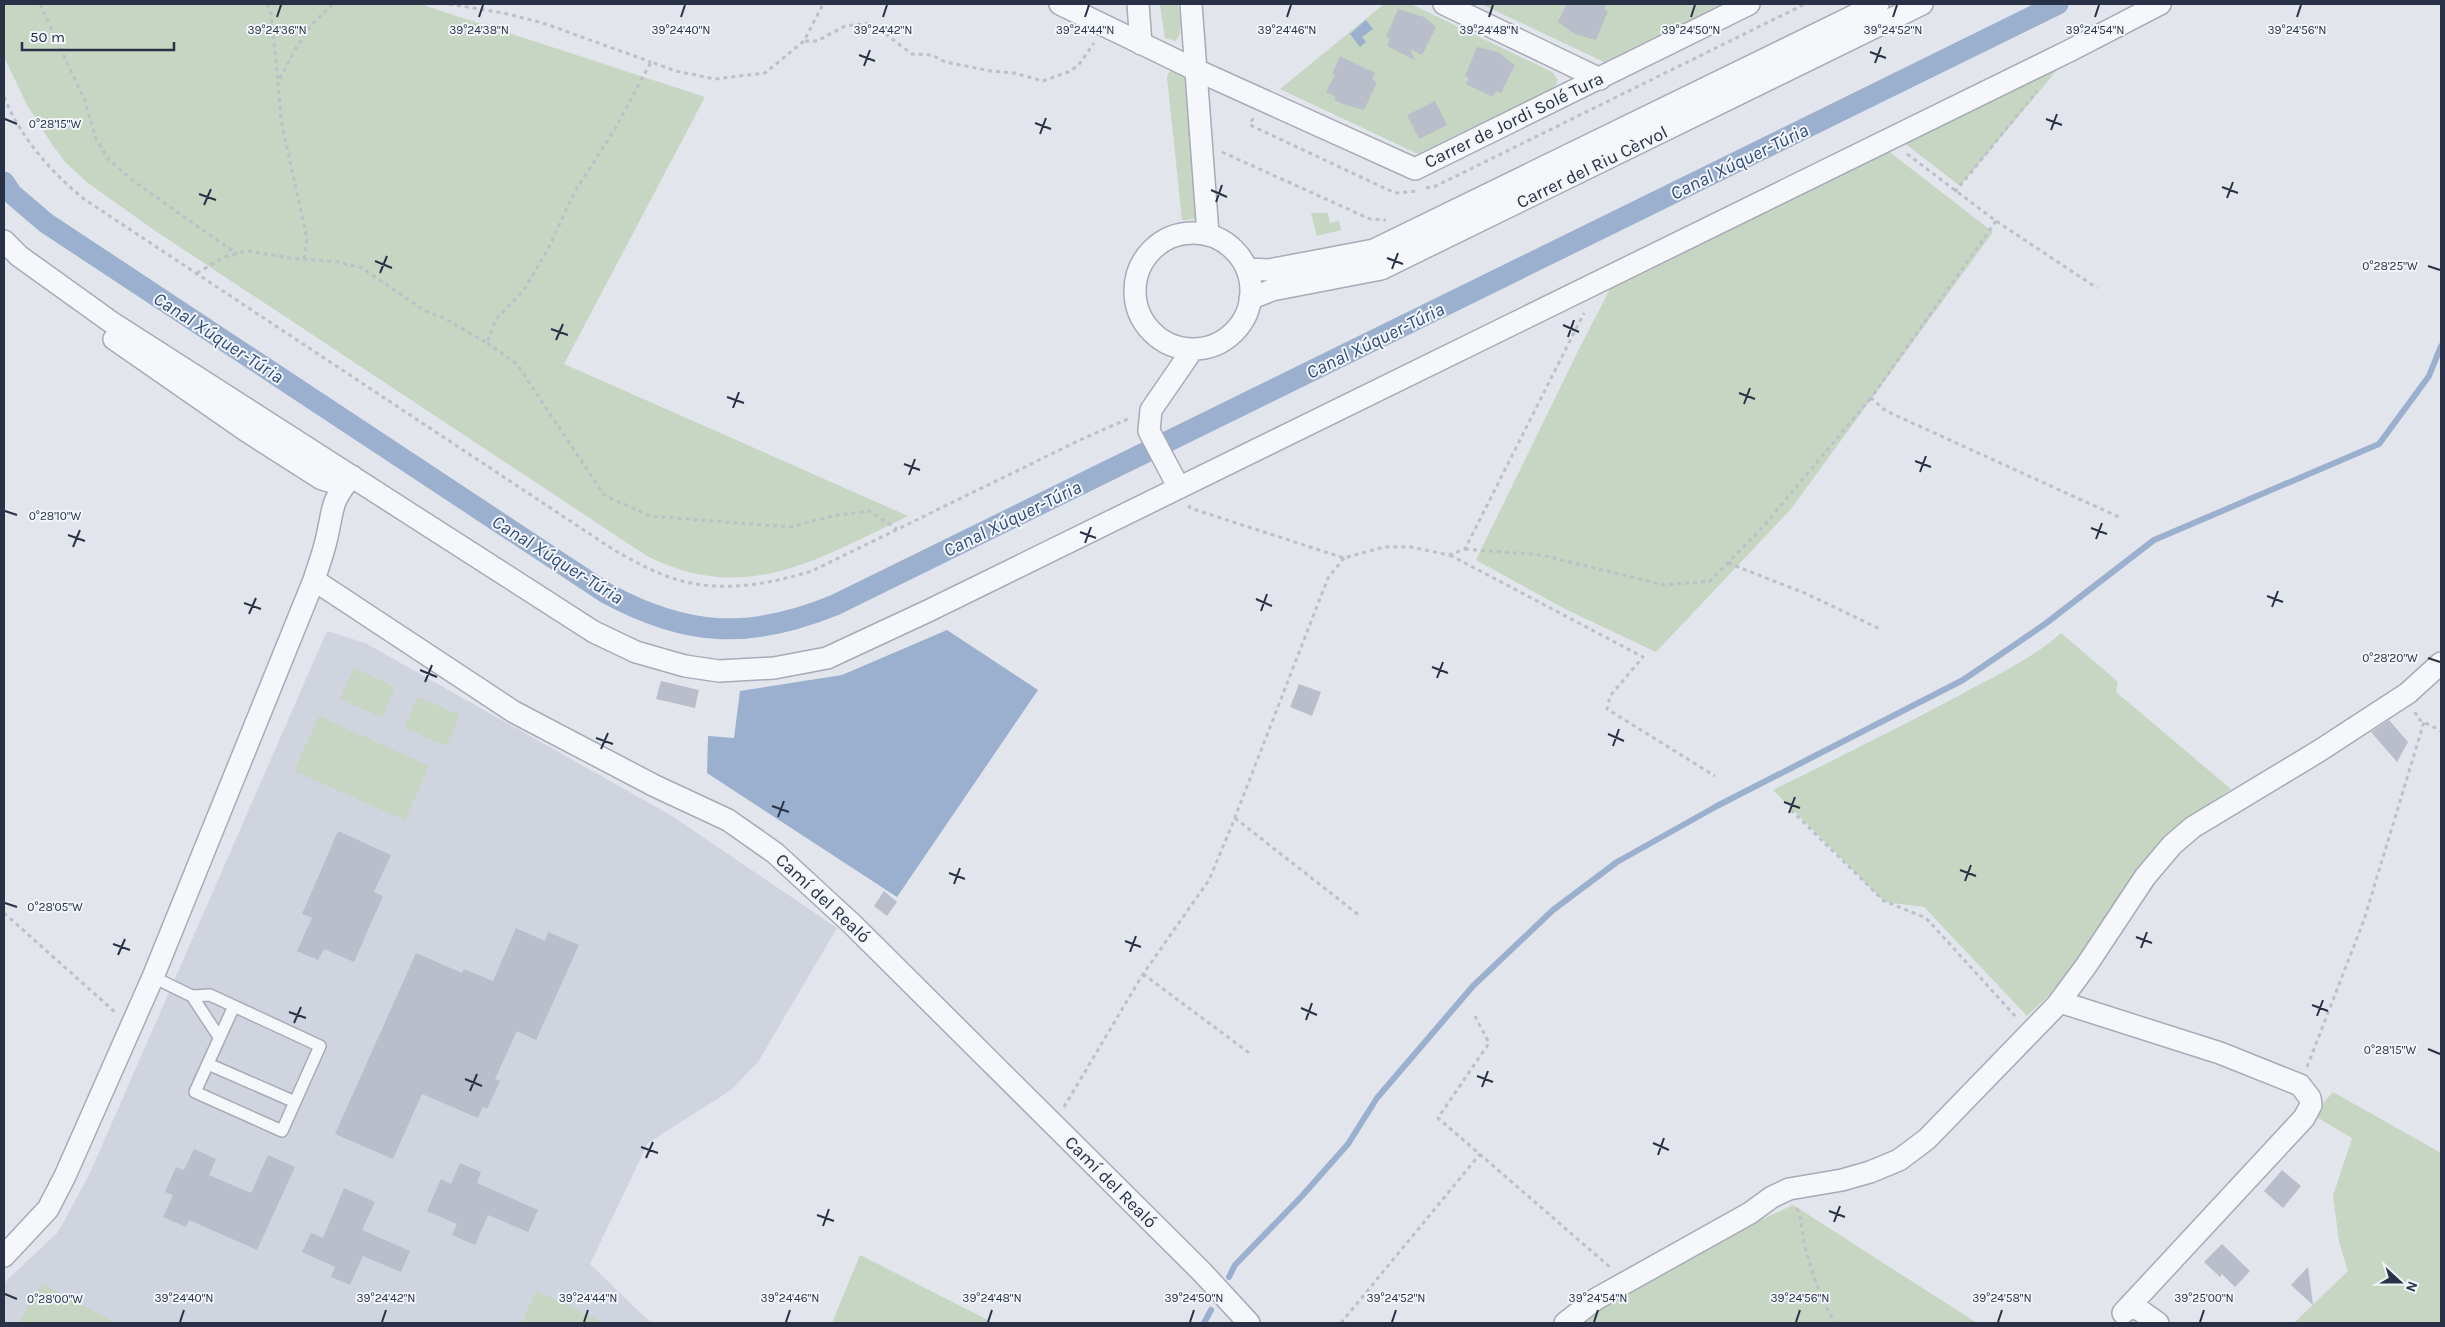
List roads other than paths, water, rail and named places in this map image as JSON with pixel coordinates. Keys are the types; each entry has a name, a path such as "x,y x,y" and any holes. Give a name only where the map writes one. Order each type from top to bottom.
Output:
{"street":[{"name":"Carrer de Jordi Solé Tura","path":"1060,4 1194,70 1415,169 1749,4"},
{"path":"1138,4 1142,44"},
{"path":"1190,4 1208,234"},
{"path":"1444,4 1600,79"},
{"name":"Carrer del Riu Cèrvol","path":"1247,268 1269,270 1374,250 1878,4"},
{"name":"Carrer del Riu Cèrvol","path":"1250,299 1272,290 1381,269 1922,4"},
{"path":"4,241 19,256 111,322 594,632 636,652 685,666 718,671 774,668 827,658 928,611 1175,481 1600,281 2160,4"},
{"path":"1189,233 1208,234 1224,242 1238,253 1247,268 1251,284 1246,315 1237,329 1224,340 1209,347 1192,349 1173,346 1156,336 1143,321 1136,303 1135,283 1141,264 1153,248 1169,237 1189,233"},
{"path":"4,261 158,370 320,478 331,483 340,483 352,476"},
{"path":"1175,481 1149,431 1151,410 1192,349"},
{"path":"332,506 341,489 352,476"},
{"path":"4,1256 48,1209 65,1176 153,977 314,580 326,541 332,506 332,495 320,478"},
{"name":"Camí del Realó","path":"314,580 514,712 655,786 728,820 775,853 852,924 1054,1124 1202,1272 1249,1323"},
{"path":"1565,1323 1596,1299 1750,1213 1772,1197 1789,1189 1842,1180 1870,1172 1899,1160 1927,1140 2060,1002 2145,877 2172,845 2193,827 2319,751 2408,693 2441,663"},
{"path":"2060,1002 2220,1052 2300,1085 2310,1098 2309,1112 2127,1308 2158,1323"}],"lane":[{"path":"153,977 192,996 210,995 234,1006 320,1046 282,1131 195,1092 234,1006"},
{"path":"192,996 219,1037"},
{"path":"208,1064 295,1102"}],"water":[{"path":"1366,20 1373,29 1362,37 1366,42 1360,47 1350,34"},
{"path":"947,630 1038,690 897,897 707,773 708,736 734,738 740,691 842,675"}],"waterway":[{"name":"Canal Xúquer-Túria","path":"4,182 12,194 46,223 606,593 636,608 691,625 719,629 746,628 774,624 835,605 2058,4"},
{"path":"1229,1277 1235,1265 1302,1196 1348,1144 1377,1098 1473,986 1553,910 1617,862 1717,806 1963,680 2045,624 2154,540 2379,444 2429,376 2441,346"},
{"path":"1204,1323 1211,1310"}]}
